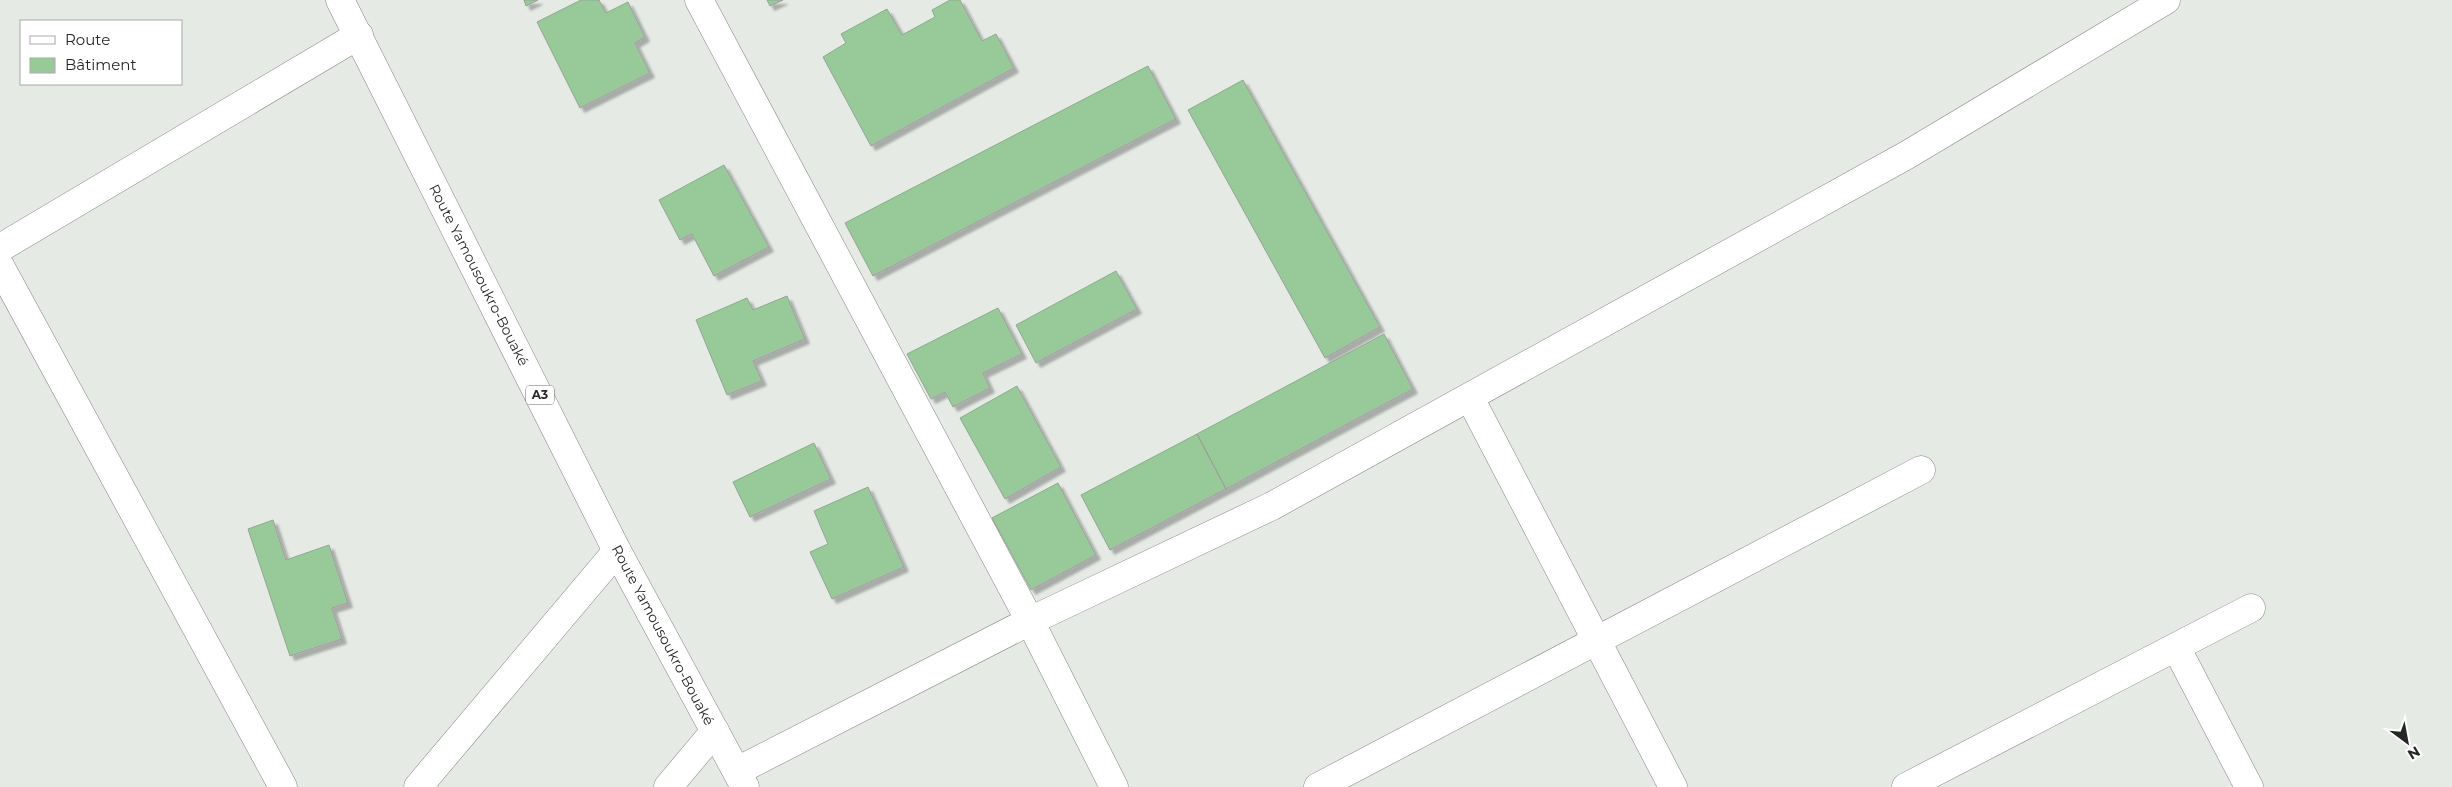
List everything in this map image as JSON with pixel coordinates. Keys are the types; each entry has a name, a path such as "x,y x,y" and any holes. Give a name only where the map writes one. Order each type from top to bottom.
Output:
{"street":[{"name":"Route Yamousoukro-Bouaké","path":"340,0 618,550 741,779"},
{"path":"699,0 1030,621 1114,787"},
{"path":"741,779 1030,621 1272,506 1470,398 1908,155 2166,0"},
{"path":"0,248 358,36"},
{"path":"0,266 283,787"},
{"path":"1470,398 1673,787"},
{"path":"1318,787 1921,470"},
{"path":"418,787 618,550"},
{"path":"1906,787 2251,608"},
{"path":"2176,647 2249,787"},
{"path":"668,787 715,731"}],"building":[{"path":"524,0 538,0 526,6"},
{"path":"581,0 599,0 606,13 628,2 645,37 635,43 650,73 580,108 537,22"},
{"path":"767,0 783,0 770,6"},
{"path":"950,0 960,0 982,41 996,34 1014,68 871,146 823,57 846,43 841,34 887,9 902,35 935,17 932,10"},
{"path":"1148,66 1176,119 873,276 845,223"},
{"path":"1243,80 1380,327 1325,358 1188,110"},
{"path":"724,165 769,247 714,276 692,234 680,240 659,200"},
{"path":"1116,271 1137,309 1036,363 1016,325"},
{"path":"787,296 805,339 753,361 762,381 727,395 696,320 747,298 753,310"},
{"path":"998,308 1022,354 983,373 990,388 953,407 945,392 931,399 907,354"},
{"path":"1384,334 1413,389 1226,489 1197,434"},
{"path":"1017,386 1061,467 1005,499 960,418"},
{"path":"1197,434 1226,489 1110,550 1081,495"},
{"path":"814,443 831,479 750,517 733,482"},
{"path":"1058,483 1096,555 1031,590 992,518"},
{"path":"868,487 904,567 832,599 810,552 828,544 814,511"},
{"path":"273,520 286,560 329,545 348,603 332,608 342,639 290,656 248,529"}]}
